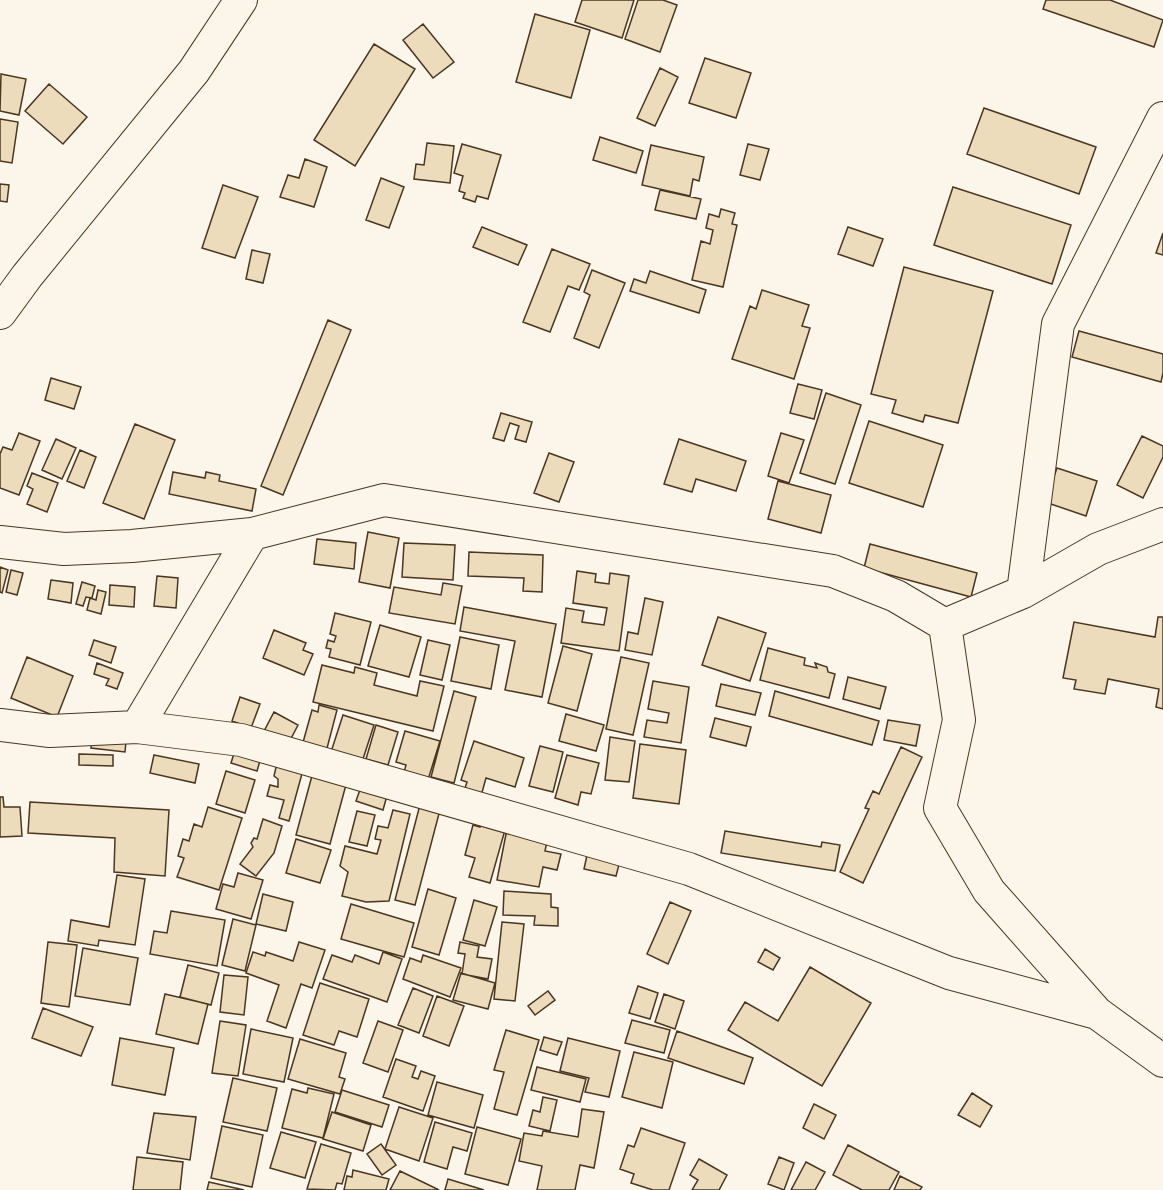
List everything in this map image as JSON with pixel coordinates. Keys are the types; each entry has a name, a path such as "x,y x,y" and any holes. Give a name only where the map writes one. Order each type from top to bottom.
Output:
{"street":[{"path":"0,313 27,276 194,71 242,0"},
{"path":"1023,592 1058,324 1163,118"},
{"path":"0,542 64,549 132,546 252,534 384,500 833,571 896,596 945,625"},
{"path":"945,625 1023,592 1098,549 1163,524"},
{"path":"137,727 252,534"},
{"path":"945,625 959,720 940,808 989,891 1097,1013 1163,1061"},
{"path":"0,725 50,731 137,727 241,740 689,869 950,973 1097,1013"}],"building":[{"path":"582,0 634,0 622,38 575,22"},
{"path":"638,0 663,0 677,5 660,52 625,39"},
{"path":"1046,0 1110,0 1163,20 1154,47 1043,9"},
{"path":"535,14 590,30 571,98 516,82"},
{"path":"423,24 454,62 433,78 403,40"},
{"path":"374,44 415,69 355,166 314,140"},
{"path":"705,58 751,73 736,118 689,103"},
{"path":"660,68 678,77 655,126 637,118"},
{"path":"1,74 26,79 19,115 0,111"},
{"path":"49,84 87,117 63,144 25,111"},
{"path":"984,108 1096,147 1079,194 967,154"},
{"path":"0,119 18,122 12,163 0,161"},
{"path":"600,137 643,151 636,173 593,160"},
{"path":"427,143 454,146 450,183 414,179 416,164 424,165"},
{"path":"462,144 501,155 488,199 477,196 475,202 463,198 465,193 459,191 463,176 454,173"},
{"path":"748,144 769,149 760,180 740,175"},
{"path":"651,145 704,157 699,181 693,179 690,196 642,185"},
{"path":"305,159 327,167 314,207 280,197 288,175 299,178"},
{"path":"381,178 404,187 389,228 366,220"},
{"path":"0,184 9,185 7,202 0,201"},
{"path":"223,185 258,197 235,258 202,248"},
{"path":"953,187 1071,225 1052,284 934,245"},
{"path":"660,190 701,199 696,219 655,210"},
{"path":"721,209 735,213 732,224 737,225 723,287 692,280 701,241 710,244 713,230 706,228 709,214 719,217"},
{"path":"482,227 527,245 518,265 473,247"},
{"path":"848,227 883,239 873,266 838,254"},
{"path":"1163,233 1163,255 1156,253"},
{"path":"552,249 590,264 579,290 568,286 550,332 523,322"},
{"path":"252,250 270,254 263,283 246,279"},
{"path":"904,267 993,291 958,423 925,415 923,422 892,413 896,400 871,394"},
{"path":"592,270 625,283 599,348 574,338 590,295 584,292"},
{"path":"650,271 706,290 699,313 630,291 634,279 646,283"},
{"path":"762,290 809,305 802,326 810,328 794,379 732,359 750,306 756,309"},
{"path":"328,320 351,330 283,495 261,486"},
{"path":"1079,331 1163,354 1161,382 1072,357"},
{"path":"51,378 81,387 74,409 45,400"},
{"path":"798,384 822,390 814,419 790,413"},
{"path":"826,393 861,405 835,484 800,473"},
{"path":"501,413 532,422 526,442 515,439 519,426 510,423 504,441 493,438"},
{"path":"869,421 943,445 923,507 849,483"},
{"path":"135,424 175,440 144,519 103,503"},
{"path":"19,433 40,441 19,495 0,488 0,454 3,447 12,450"},
{"path":"781,433 804,440 789,483 768,476"},
{"path":"1142,436 1163,446 1163,457 1143,498 1117,485"},
{"path":"56,439 76,448 62,479 42,470"},
{"path":"679,439 746,461 736,491 696,479 692,492 664,484"},
{"path":"80,450 96,457 84,488 67,481"},
{"path":"549,453 574,462 559,502 534,493"},
{"path":"1057,468 1097,481 1086,516 1045,502"},
{"path":"173,472 205,478 206,472 220,475 219,481 256,489 252,511 169,494"},
{"path":"32,473 58,483 47,512 27,504 33,489 27,486"},
{"path":"778,481 831,495 821,533 768,519"},
{"path":"368,532 399,538 390,588 359,582"},
{"path":"317,539 356,543 354,569 314,564"},
{"path":"404,543 455,545 453,580 402,577"},
{"path":"870,544 977,573 971,597 864,568"},
{"path":"469,552 543,555 542,592 523,591 524,578 468,576"},
{"path":"0,567 8,570 2,593 0,592"},
{"path":"11,570 23,573 17,595 6,592"},
{"path":"577,571 596,574 595,582 609,584 610,573 629,576 619,651 561,643 566,608 584,611 582,622 604,625 607,608 573,603"},
{"path":"157,576 178,578 176,608 154,606"},
{"path":"51,580 73,583 71,603 48,599"},
{"path":"82,582 95,586 92,598 86,597 83,606 76,604"},
{"path":"443,583 462,586 455,624 389,613 394,587 441,595"},
{"path":"110,585 135,587 134,607 109,605"},
{"path":"98,590 106,592 101,614 87,610 90,598 96,600"},
{"path":"645,598 663,602 652,655 625,650 628,632 638,634"},
{"path":"464,607 556,624 542,697 505,690 515,641 460,631"},
{"path":"335,613 371,622 360,665 329,657 331,649 326,648 328,640 334,642 336,636 330,634"},
{"path":"718,617 766,633 750,681 702,665"},
{"path":"1158,617 1163,617 1163,709 1156,707 1159,689 1108,679 1105,694 1074,689 1076,680 1063,678 1074,622 1155,637"},
{"path":"380,625 421,637 409,677 368,666"},
{"path":"274,630 306,643 303,650 313,654 304,675 263,658"},
{"path":"460,637 499,645 491,689 451,681"},
{"path":"94,640 116,647 111,663 89,655"},
{"path":"428,640 450,645 442,680 420,675"},
{"path":"563,646 592,654 577,711 548,703"},
{"path":"768,648 805,658 804,665 817,668 815,663 827,667 828,672 835,674 829,698 760,680"},
{"path":"27,657 73,676 57,717 11,698"},
{"path":"621,657 649,663 633,735 606,729"},
{"path":"97,663 123,673 117,689 106,685 109,679 94,674"},
{"path":"322,665 354,673 355,667 377,673 374,685 417,696 420,681 444,686 433,731 313,702"},
{"path":"848,677 886,687 880,709 843,699"},
{"path":"653,681 689,687 681,743 644,737 647,720 667,723 669,713 648,709"},
{"path":"721,684 761,693 755,715 716,706"},
{"path":"454,691 476,697 454,783 431,777"},
{"path":"775,691 879,721 872,745 769,716"},
{"path":"240,697 260,704 251,728 232,721"},
{"path":"319,705 337,710 326,752 302,746 312,710 318,712"},
{"path":"274,712 298,725 285,750 261,737"},
{"path":"566,714 604,725 596,751 559,741"},
{"path":"343,715 374,725 362,762 331,752"},
{"path":"715,718 751,727 746,746 710,737"},
{"path":"888,720 920,725 916,746 884,740"},
{"path":"376,725 398,732 388,765 366,759"},
{"path":"405,731 440,741 427,783 403,776 406,765 396,762"},
{"path":"92,737 126,741 125,752 91,748"},
{"path":"610,737 635,741 629,782 605,780"},
{"path":"474,741 524,758 515,787 486,778 481,796 464,791 467,782 461,780"},
{"path":"640,744 686,750 679,804 633,798"},
{"path":"540,746 563,752 553,792 529,786"},
{"path":"236,747 262,754 257,771 231,763"},
{"path":"901,747 922,757 863,883 840,872 869,809 865,808 873,791 879,794"},
{"path":"79,754 113,755 113,766 79,765"},
{"path":"154,755 199,764 195,783 150,773"},
{"path":"567,755 599,763 591,794 581,792 578,805 555,798"},
{"path":"277,763 303,770 289,821 279,818 284,800 267,796 270,785 278,787 278,779 274,776"},
{"path":"226,771 255,780 245,813 216,804"},
{"path":"313,772 347,781 330,844 296,835"},
{"path":"362,784 388,792 383,810 356,801"},
{"path":"0,797 3,797 4,807 20,807 22,836 0,837"},
{"path":"421,801 441,806 415,905 395,900"},
{"path":"30,802 169,810 165,876 114,872 115,838 28,833"},
{"path":"208,807 242,818 219,890 177,877 184,858 178,856 183,839 189,841 194,824 202,827"},
{"path":"393,810 410,814 389,901 366,902 342,896 348,872 340,866 345,846 377,854 381,840 375,839 378,826 388,828"},
{"path":"357,811 375,815 367,846 349,842"},
{"path":"263,819 282,826 274,853 256,876 240,864 253,847 251,843 254,838 257,839"},
{"path":"482,819 505,830 490,883 469,877 475,858 465,855 473,825 480,827"},
{"path":"507,829 548,837 545,851 561,854 557,870 543,867 539,887 497,880"},
{"path":"725,831 821,847 822,842 840,845 835,871 721,853"},
{"path":"296,839 331,850 320,883 286,873"},
{"path":"589,846 622,853 616,876 584,869"},
{"path":"238,873 263,880 251,919 216,909 223,884 234,887"},
{"path":"117,875 145,879 135,945 99,940 98,946 68,941 71,920 109,927"},
{"path":"428,889 456,898 439,955 412,947"},
{"path":"504,891 551,894 551,907 558,908 558,926 534,925 535,916 503,915"},
{"path":"263,894 293,902 286,931 256,924"},
{"path":"474,900 497,907 485,946 463,940"},
{"path":"670,902 691,911 668,964 647,954"},
{"path":"351,904 414,923 404,957 341,939"},
{"path":"171,911 225,920 217,966 150,954 154,931 167,933"},
{"path":"233,919 256,925 245,971 222,965"},
{"path":"502,922 524,924 515,1001 494,999"},
{"path":"48,942 77,945 69,1007 41,1003"},
{"path":"299,942 325,950 312,988 301,984 286,1028 267,1021 279,985 246,973 253,952 265,956 266,952 293,961"},
{"path":"460,942 479,946 477,957 492,959 488,979 462,974 465,954 458,953"},
{"path":"83,948 138,958 130,1005 75,996"},
{"path":"765,949 780,958 773,970 758,962"},
{"path":"383,952 402,959 387,1002 323,979 332,955 352,962 355,955 379,964"},
{"path":"423,955 461,968 450,997 403,979 410,958 421,962"},
{"path":"188,965 219,973 211,1005 180,997"},
{"path":"810,967 871,1003 822,1086 728,1030 745,1002 778,1021"},
{"path":"461,973 495,983 488,1009 453,1000"},
{"path":"224,975 248,977 244,1015 220,1012"},
{"path":"320,983 369,999 357,1037 339,1031 334,1045 303,1035"},
{"path":"638,986 658,993 650,1019 629,1013"},
{"path":"413,988 433,996 419,1033 398,1025"},
{"path":"548,991 555,1000 535,1015 528,1006"},
{"path":"165,994 208,1004 198,1044 156,1034"},
{"path":"664,994 684,1001 675,1029 655,1022"},
{"path":"437,996 464,1006 449,1046 423,1036"},
{"path":"43,1008 93,1027 81,1056 32,1038"},
{"path":"632,1020 670,1030 664,1053 625,1043"},
{"path":"220,1021 246,1025 238,1076 212,1073"},
{"path":"378,1021 403,1030 388,1072 363,1063"},
{"path":"251,1029 293,1038 284,1082 243,1074"},
{"path":"506,1030 539,1040 517,1115 494,1109 504,1072 494,1070"},
{"path":"677,1031 753,1058 744,1084 668,1058"},
{"path":"544,1037 562,1042 557,1055 540,1050"},
{"path":"120,1038 174,1048 165,1095 112,1085"},
{"path":"568,1038 620,1051 609,1097 585,1092 589,1078 560,1071"},
{"path":"300,1039 346,1053 339,1077 345,1079 340,1094 288,1079"},
{"path":"634,1052 673,1062 662,1108 622,1097"},
{"path":"396,1059 416,1066 412,1077 418,1079 421,1071 435,1076 423,1111 383,1097"},
{"path":"537,1067 586,1079 580,1102 531,1090"},
{"path":"233,1078 277,1088 267,1131 223,1122"},
{"path":"437,1082 483,1095 474,1128 428,1115"},
{"path":"308,1088 334,1094 323,1138 282,1128 292,1089 307,1093"},
{"path":"342,1090 389,1105 382,1127 335,1112"},
{"path":"972,1093 992,1106 980,1127 958,1115"},
{"path":"543,1097 557,1100 550,1131 529,1126 533,1110 540,1112"},
{"path":"814,1104 836,1115 824,1139 803,1128"},
{"path":"399,1107 433,1118 419,1161 385,1149"},
{"path":"582,1109 604,1112 594,1168 580,1165 575,1190 537,1190 542,1166 519,1161 524,1133 542,1136 543,1131 578,1137"},
{"path":"332,1112 371,1125 363,1151 323,1139"},
{"path":"154,1113 196,1117 190,1160 147,1153"},
{"path":"435,1122 472,1133 467,1151 453,1147 447,1169 424,1162"},
{"path":"222,1126 263,1135 252,1187 211,1178"},
{"path":"477,1127 521,1139 508,1185 465,1174"},
{"path":"641,1128 685,1143 669,1190 653,1190 631,1183 634,1174 620,1169 628,1145 634,1147"},
{"path":"281,1132 316,1142 305,1178 270,1168"},
{"path":"321,1144 351,1153 342,1184 337,1183 335,1190 307,1189"},
{"path":"381,1144 396,1165 382,1175 367,1154"},
{"path":"848,1145 899,1172 889,1190 862,1190 833,1175"},
{"path":"137,1157 183,1162 180,1190 133,1190"},
{"path":"779,1157 794,1163 784,1190 768,1184"},
{"path":"699,1159 727,1175 719,1190 692,1190 698,1180 690,1175"},
{"path":"806,1162 825,1172 815,1190 791,1190"},
{"path":"353,1170 389,1179 386,1190 344,1190 347,1176 352,1177"},
{"path":"400,1171 439,1190 390,1190"},
{"path":"900,1176 922,1187 920,1190 894,1190"},
{"path":"448,1179 484,1190 445,1190"},
{"path":"209,1182 244,1190 207,1190"}]}
